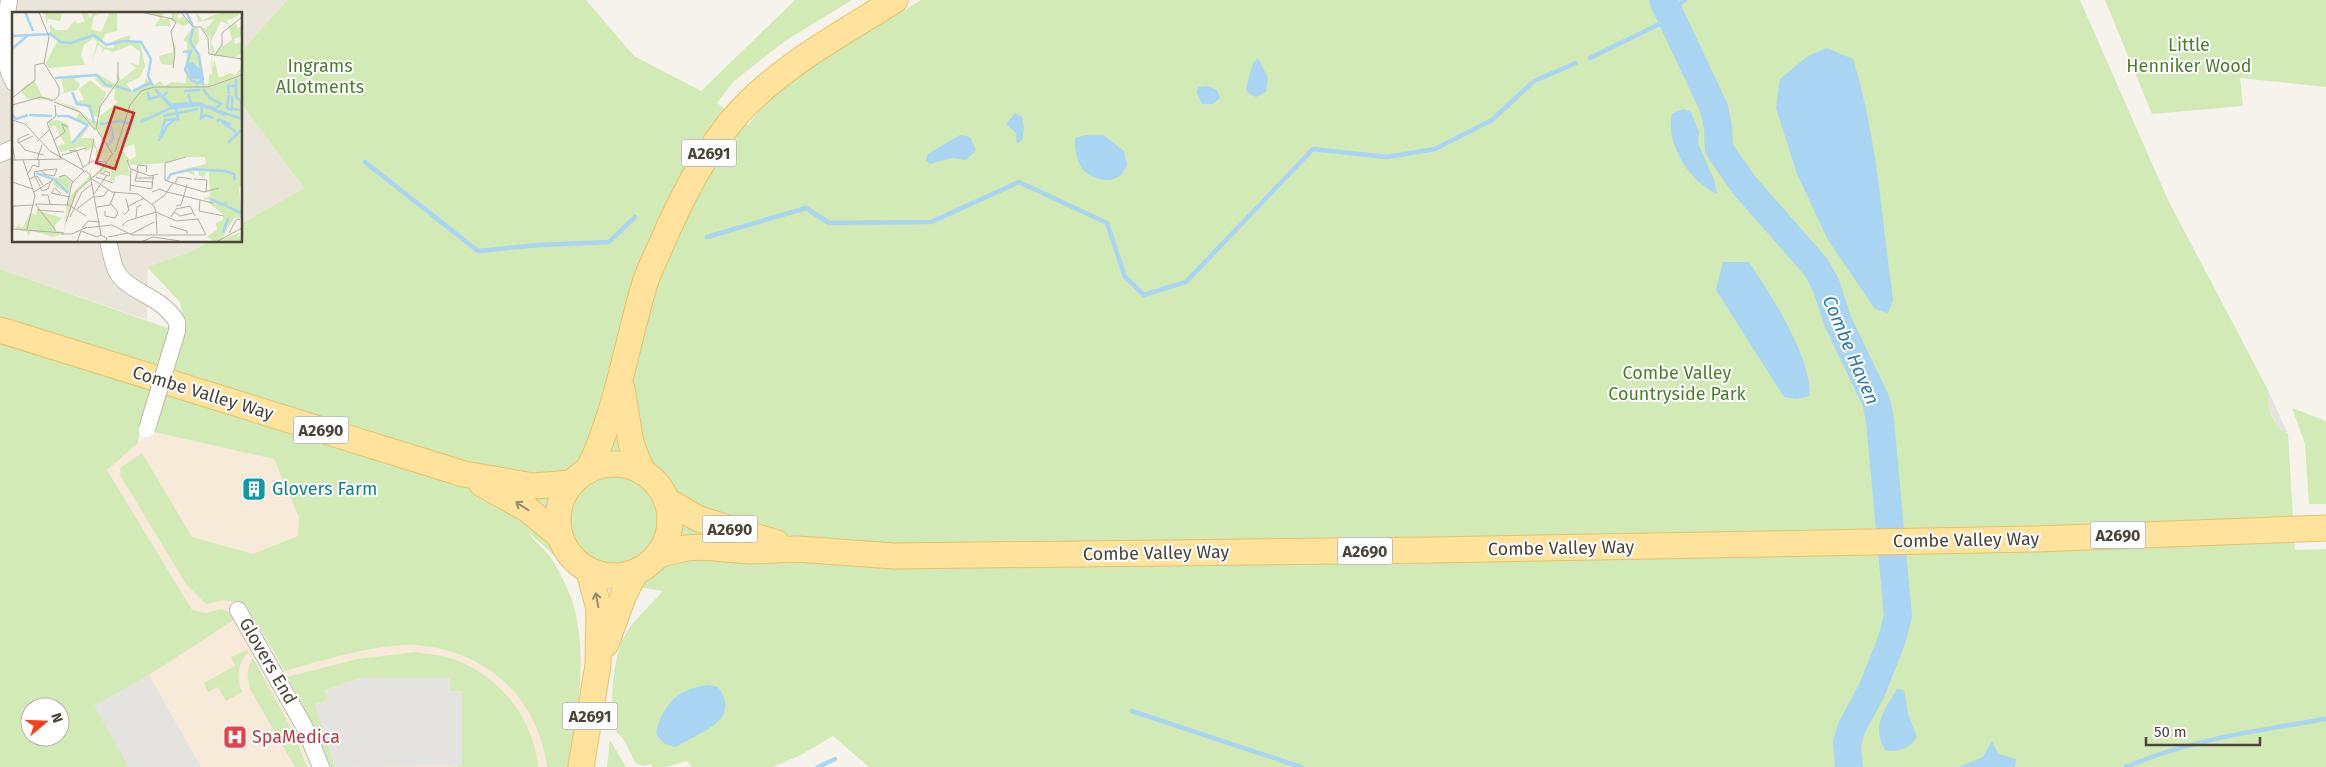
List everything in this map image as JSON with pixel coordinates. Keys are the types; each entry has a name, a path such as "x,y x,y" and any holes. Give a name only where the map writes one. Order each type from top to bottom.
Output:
{"main road":[{"name":"A2691","path":"580,477 602,443 645,282 674,216 699,169 717,141 749,102 796,62 895,0"},
{"name":"Combe Valley Way","path":"0,330 464,474 533,486 580,477"},
{"name":"A2691","path":"620,379 631,443 642,472"},
{"path":"615,464 642,472 656,484 666,500 670,519 669,529 658,555 648,565 636,572 617,576 598,574 589,571 571,556 560,536 559,508 562,499 580,477 615,464"},
{"name":"Combe Valley Way","path":"464,474 527,509 560,536"},
{"name":"Combe Valley Way","path":"666,500 686,512 713,524 797,549"},
{"name":"Combe Valley Way","path":"658,555 686,548 703,547 750,552 797,549 894,556 1836,543 2326,528"},
{"name":"A2691","path":"581,767 598,666 599,609 589,571"},
{"name":"A2691","path":"598,666 616,611 636,572"}],"street":[{"path":"10,0 2,32 4,53 9,76 12,80"},
{"path":"0,154 12,149"},
{"path":"108,242 117,272 125,282 160,301 177,322 177,331 147,430"},
{"name":"Glovers End","path":"238,610 304,726 321,767"}],"shaded area":[{"path":"0,0 287,0 242,51 242,12 12,12 12,242 209,242 188,253 148,267 147,320 0,269"},
{"path":"242,104 304,188 242,223"},
{"path":"2268,390 2288,434 2279,429 2268,406"},
{"path":"154,432 275,459 540,632 547,767 126,767 37,473 138,443"},
{"path":"149,675 201,767 129,767 94,706"},
{"path":"361,678 450,678 450,691 462,691 462,766 335,767 315,704 328,700 325,690"}],"green space":[{"name":"Combe Valley Countryside Park","path":"287,0 586,0 634,56 701,91 795,0 852,0 785,41 734,81 717,103 748,125 783,89 805,72 921,0 2080,0 2168,200 2268,390 2268,403 2274,421 2288,434 2295,550 2326,549 2326,767 869,767 833,736 799,756 772,767 692,767 687,761 666,767 653,767 650,764 645,766 636,764 624,740 611,726 615,667 617,655 625,635 663,591 580,578 529,533 549,555 565,584 572,600 580,640 580,683 576,727 568,767 547,767 542,742 532,719 520,699 504,682 485,667 464,656 441,649 401,645 350,654 285,671 245,604 224,600 206,604 186,584 120,475 120,468 142,453 192,537 253,554 298,536 299,517 274,459 154,432 184,323 180,302 147,267 188,253 209,242 242,242 242,223 304,188 242,104 242,51"},
{"name":"Little Henniker Wood","path":"2105,0 2326,0 2326,87 2240,78 2243,106 2152,114"},
{"path":"0,269 170,329 158,367 0,316"},
{"path":"0,340 152,388 140,427 138,443 107,470 192,610 206,613 222,609 232,614 235,619 149,675 95,706 129,767 0,767"},
{"path":"2292,408 2326,421 2326,504 2309,504 2305,444"},
{"path":"247,650 249,652 242,660 239,670 242,692 226,701 218,687 208,692 204,683 235,666 231,657"},
{"path":"415,652 453,659 470,666 499,687 521,715 529,731 538,767 450,767 462,766 462,691 450,691 450,678 361,678 325,690 328,700 315,704 335,767 330,767 317,734 287,677 358,659"},
{"path":"253,658 293,732 307,767 295,767 250,689 248,673"},
{"path":"610,740 626,767 607,767"}],"water":[{"path":"1827,48 1853,59 1868,118 1878,178 1893,300 1888,313 1875,309 1828,240 1797,174 1776,108 1780,79 1808,56"},
{"path":"1258,58 1268,78 1266,92 1256,97 1248,93 1246,88 1253,63"},
{"path":"1208,86 1217,90 1220,98 1213,104 1202,104 1197,93 1198,87"},
{"path":"1683,109 1691,112 1699,132 1698,143 1714,180 1717,194 1698,181 1682,161 1676,149 1672,137 1672,114"},
{"path":"1015,113 1022,117 1024,129 1022,140 1017,144 1016,133 1006,124"},
{"path":"960,135 970,137 976,150 966,160 952,158 930,164 926,160 928,154"},
{"path":"1086,135 1103,135 1124,151 1127,165 1121,175 1104,180 1092,177 1083,170 1077,155 1075,138"},
{"path":"1723,262 1749,262 1797,344 1804,362 1810,396 1797,399 1784,397 1716,290"},
{"path":"709,685 718,687 724,699 725,709 722,717 706,730 677,747 670,746 660,739 656,733 659,722 668,705 689,690"},
{"path":"1897,689 1904,690 1908,714 1917,737 1911,745 1899,750 1890,751 1885,750 1881,741 1879,725 1884,711"},
{"path":"1992,741 1998,754 2016,759 2015,767 1959,767 1983,757"}],"waterway":[{"name":"Combe Haven","path":"1663,0 1714,108 1718,127 1719,149 1744,185 1816,267 1826,285 1838,322 1876,401 1880,420 1898,616 1892,639 1872,690 1852,727 1847,743 1849,767"},
{"path":"1669,11 1685,0"},
{"path":"1590,58 1672,18"},
{"path":"707,237 806,208 829,223 931,222 1019,182 1107,223 1125,277 1144,295 1186,282 1313,149 1387,157 1435,149 1492,120 1534,81 1576,63"},
{"path":"365,162 478,251 539,245 609,242 635,217"},
{"path":"1132,711 1301,767"},
{"path":"2126,767 2199,743 2326,719"},
{"path":"818,767 835,759"}],"place":[{"name":"Glovers Farm","path":"254,489"},
{"name":"SpaMedica","path":"235,737"}],"park label":[{"name":"Ingrams Allotments","path":"320,76"}]}
